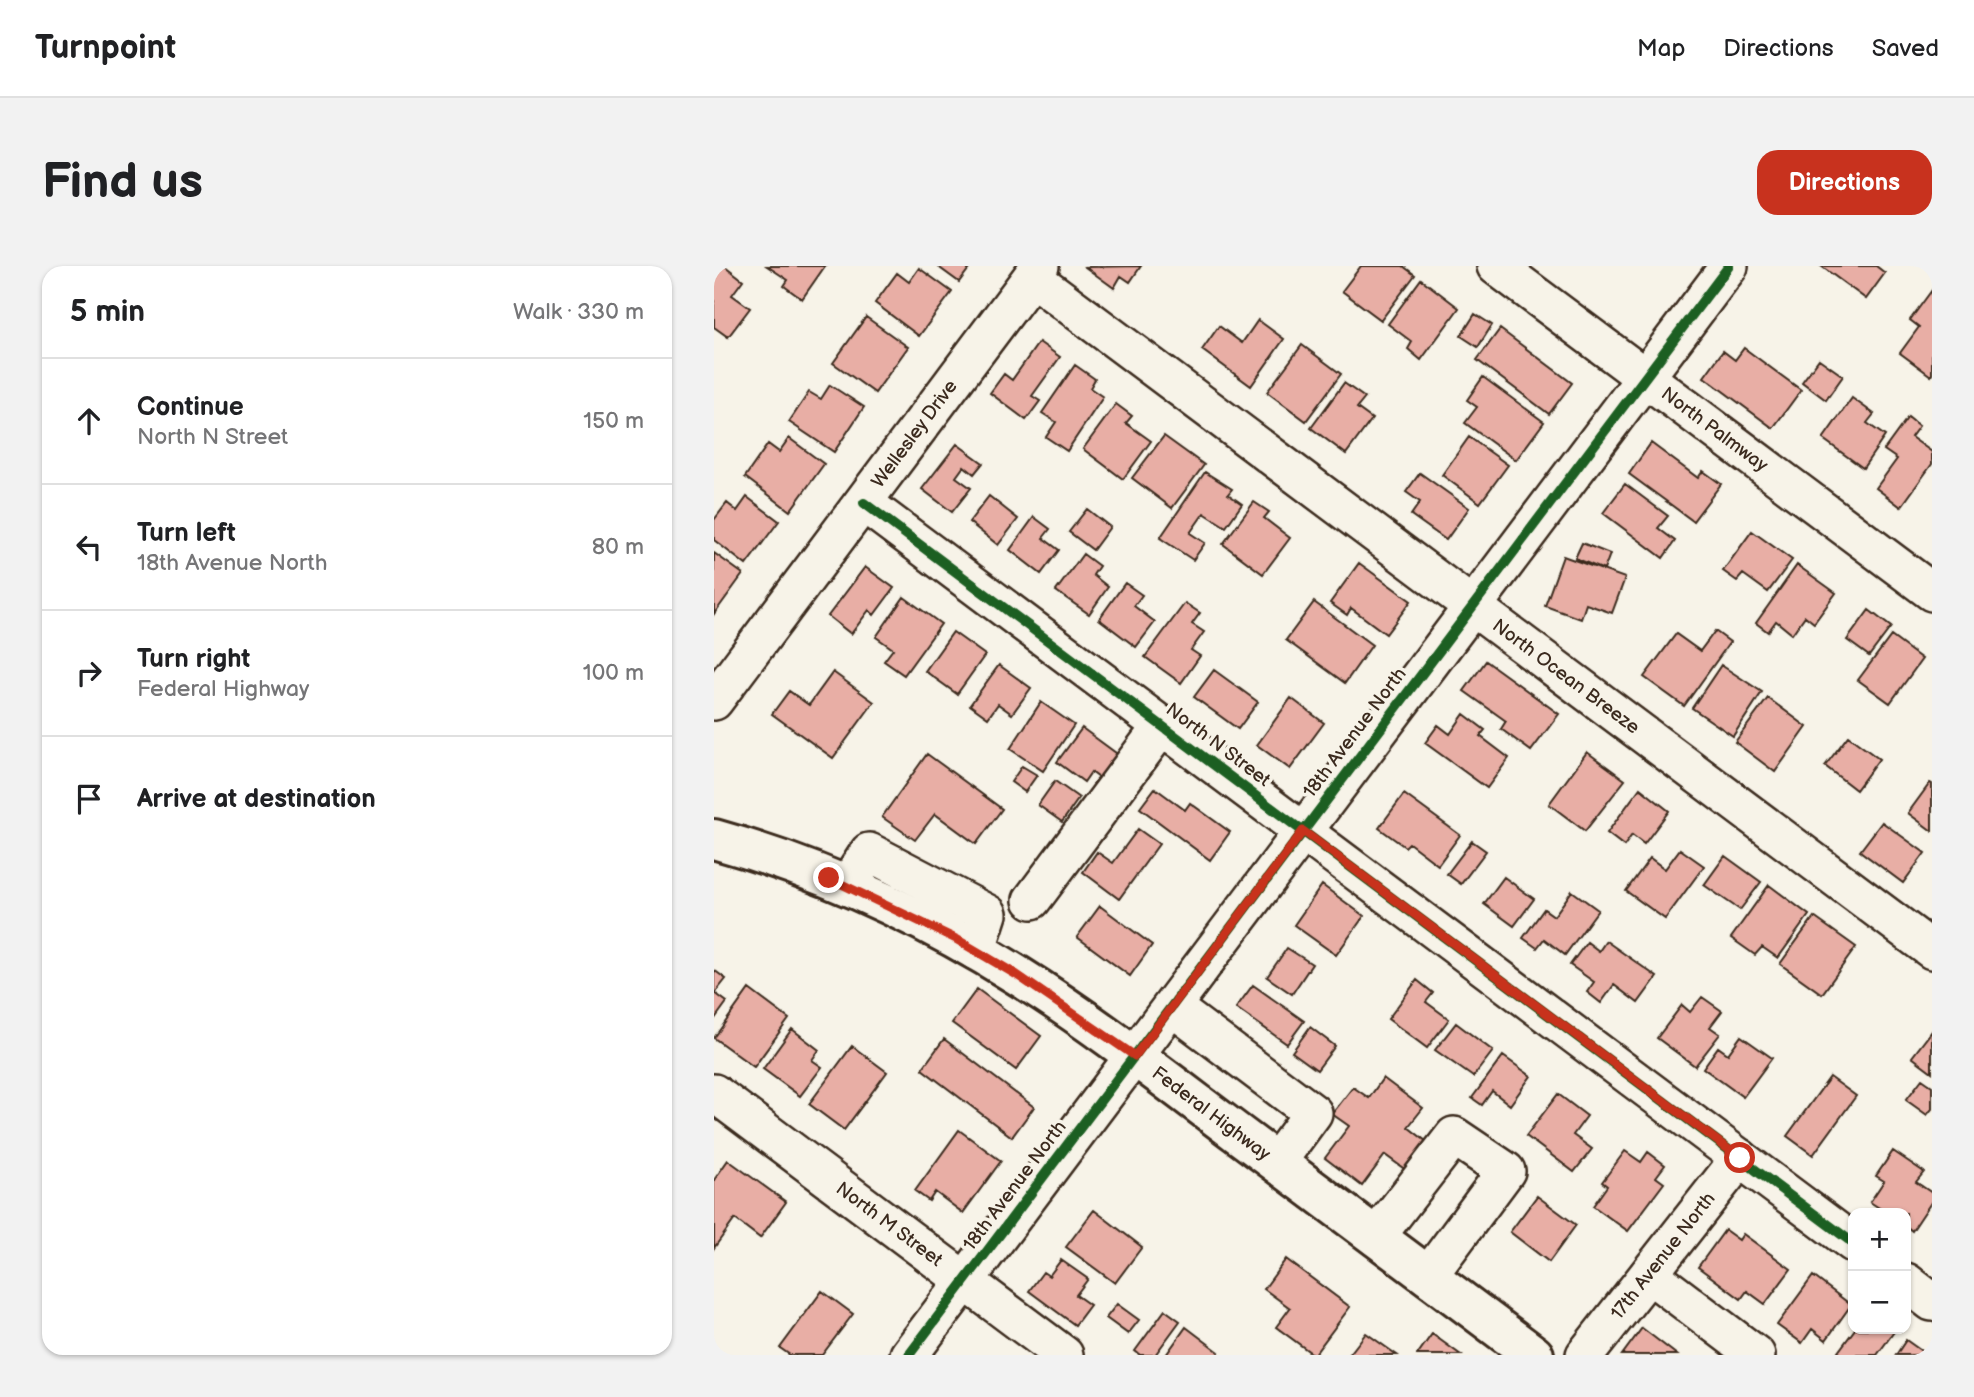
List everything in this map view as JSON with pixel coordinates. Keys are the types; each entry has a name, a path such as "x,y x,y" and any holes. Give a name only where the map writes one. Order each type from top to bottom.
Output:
{"main road":[{"name":"Federal Highway","path":"714,839 764,853 847,886 894,907 976,951 1135,1056 1534,1355"}],"street":[{"name":"North Palmway","path":"1496,266 1932,592"},
{"name":"18th Avenue North","path":"909,1355 1728,266"},
{"name":"Wellesley Drive","path":"714,701 1036,272"},
{"name":"North Ocean Breeze","path":"1036,272 1472,606 1932,950"},
{"name":"North N Street","path":"864,503 1848,1239"},
{"path":"1032,900 1163,726"},
{"path":"1171,1007 1312,1113 1277,1162"},
{"name":"North M Street","path":"714,1093 1063,1355"},
{"path":"1377,1237 1454,1136 1506,1171 1428,1276"},
{"name":"17th Avenue North","path":"1585,1355 1740,1158"},
{"path":"1649,1274 1756,1355"},
{"path":"1911,1286 1932,1302"}],"building":[{"path":"714,266 725,266 743,280 732,295 750,308 728,337 714,327"},
{"path":"767,266 825,266 802,299 784,286 788,280"},
{"path":"937,266 971,266 959,282"},
{"path":"1141,266 1130,282 1121,276 1114,288 1085,267"},
{"path":"1361,266 1403,266 1415,275 1381,320 1342,291"},
{"path":"1821,266 1876,266 1885,273 1866,299"},
{"path":"919,268 952,292 919,336 875,303 897,273 909,282"},
{"path":"1421,279 1459,308 1421,360 1408,349 1412,342 1388,324"},
{"path":"1932,290 1931,376 1900,353 1919,327 1910,320"},
{"path":"1475,314 1492,325 1478,347 1461,336"},
{"path":"866,317 908,347 875,393 833,363"},
{"path":"1258,320 1284,339 1251,386 1202,350 1219,326 1242,343"},
{"path":"1500,329 1572,383 1549,414 1477,360"},
{"path":"1039,342 1060,357 1032,396 1040,401 1026,420 990,393 1004,374 1012,380"},
{"path":"1302,345 1341,374 1306,421 1267,392"},
{"path":"1744,348 1801,390 1773,428 1704,377 1723,351 1735,360"},
{"path":"1819,359 1843,376 1826,400 1802,382"},
{"path":"1075,365 1095,379 1090,388 1103,397 1067,451 1046,437 1056,422 1042,413"},
{"path":"1483,377 1544,422 1516,460 1465,423 1477,407 1467,400"},
{"path":"1344,383 1365,398 1357,408 1372,419 1346,454 1311,428"},
{"path":"830,385 864,407 834,452 789,422 809,392 821,399"},
{"path":"1852,398 1874,414 1867,423 1885,436 1863,468 1823,439"},
{"path":"1116,404 1132,416 1126,423 1151,441 1123,479 1083,449"},
{"path":"1908,417 1919,426 1911,437 1932,452 1932,464 1901,507 1876,488 1897,459 1884,450"},
{"path":"1164,436 1204,465 1172,508 1132,478"},
{"path":"1469,437 1508,465 1480,503 1442,475"},
{"path":"789,438 824,464 790,511 745,477 768,444 779,452"},
{"path":"1651,443 1698,478 1703,471 1721,484 1693,521 1629,474"},
{"path":"957,444 983,463 974,474 964,466 956,477 971,488 952,512 922,489"},
{"path":"1205,472 1232,489 1228,494 1242,504 1226,527 1204,513 1190,533 1205,543 1193,560 1160,538"},
{"path":"1420,473 1469,508 1446,540 1411,515 1420,502 1406,492"},
{"path":"1625,484 1668,516 1658,528 1675,541 1663,558 1603,513"},
{"path":"989,496 1018,519 998,545 969,522"},
{"path":"747,497 779,521 746,565 714,540 714,520 727,503 737,511"},
{"path":"1254,502 1269,512 1264,518 1290,538 1263,574 1223,544"},
{"path":"1087,509 1110,527 1093,550 1069,532"},
{"path":"1034,517 1050,529 1043,538 1059,550 1041,574 1010,550"},
{"path":"1752,531 1792,560 1768,592 1743,574 1737,581 1723,571"},
{"path":"1582,543 1610,554 1604,570 1575,558"},
{"path":"714,553 743,574 714,614"},
{"path":"1083,554 1099,566 1093,575 1108,587 1089,614 1056,591"},
{"path":"1563,556 1625,578 1612,613 1586,604 1581,619 1545,606"},
{"path":"1359,563 1411,601 1386,634 1351,608 1347,615 1330,603"},
{"path":"1797,565 1836,593 1814,623 1805,616 1792,634 1776,621 1768,632 1756,623"},
{"path":"865,567 894,588 874,615 869,610 851,634 828,616"},
{"path":"1125,583 1142,595 1134,606 1155,622 1136,647 1099,619"},
{"path":"904,597 941,624 904,675 884,661 893,649 876,637"},
{"path":"1314,602 1372,645 1345,683 1286,640"},
{"path":"1185,603 1200,613 1192,624 1204,632 1191,650 1200,656 1181,683 1145,657"},
{"path":"1869,610 1891,627 1869,656 1847,640"},
{"path":"1715,631 1730,642 1684,706 1644,677 1676,634 1700,651"},
{"path":"953,632 985,655 957,694 925,671"},
{"path":"1891,636 1922,659 1890,703 1858,680"},
{"path":"1486,661 1559,714 1531,751 1501,729 1506,721 1464,691"},
{"path":"999,665 1031,688 1012,714 998,704 988,718 970,705"},
{"path":"1721,665 1762,692 1733,736 1692,708"},
{"path":"1214,670 1258,702 1238,729 1194,697"},
{"path":"833,672 874,702 833,758 772,714 789,691 809,705"},
{"path":"1291,698 1324,723 1290,769 1257,745"},
{"path":"1768,698 1807,727 1775,772 1735,742"},
{"path":"1041,702 1074,725 1043,771 1010,749"},
{"path":"1464,714 1485,730 1480,736 1509,758 1487,788 1425,743 1438,725 1450,734"},
{"path":"1082,728 1120,756 1102,780 1091,772 1084,782 1057,762"},
{"path":"1848,736 1879,759 1856,790 1825,766"},
{"path":"1587,752 1625,780 1585,831 1549,804"},
{"path":"927,754 1002,809 976,844 935,814 915,840 882,817"},
{"path":"1022,766 1037,775 1025,792 1011,782"},
{"path":"1055,781 1079,798 1062,822 1038,805"},
{"path":"1930,783 1932,784 1932,831 1908,813"},
{"path":"1155,788 1185,810 1190,803 1230,832 1210,860 1140,808"},
{"path":"1640,788 1669,811 1644,844 1632,835 1624,846 1607,833"},
{"path":"1404,794 1460,835 1438,865 1409,843 1405,847 1379,828"},
{"path":"1882,822 1925,853 1903,883 1860,851"},
{"path":"1138,829 1159,844 1119,899 1083,872 1097,852 1113,863"},
{"path":"1472,841 1486,851 1461,884 1447,874"},
{"path":"1680,849 1704,866 1665,919 1626,891 1650,858 1665,869"},
{"path":"1725,856 1761,882 1740,910 1704,885"},
{"path":"1504,877 1534,899 1514,926 1484,904"},
{"path":"1322,885 1364,916 1336,955 1294,925"},
{"path":"1769,885 1809,915 1778,958 1762,947 1755,955 1731,938"},
{"path":"1572,891 1598,910 1565,955 1544,939 1537,948 1523,938 1544,909 1554,916"},
{"path":"1100,906 1152,945 1130,976 1077,937"},
{"path":"1814,917 1856,947 1822,994 1780,964"},
{"path":"1606,941 1657,977 1638,1003 1614,985 1601,1003 1587,992 1594,982 1570,965 1587,942 1599,951"},
{"path":"1287,948 1312,964 1292,994 1267,977"},
{"path":"714,970 726,979 715,993 727,1002 714,1020"},
{"path":"1417,980 1433,993 1426,1002 1449,1019 1427,1048 1388,1019"},
{"path":"1253,985 1304,1021 1287,1044 1236,1008"},
{"path":"749,989 789,1019 754,1067 714,1038"},
{"path":"977,989 1041,1036 1016,1070 952,1023"},
{"path":"1702,997 1722,1011 1710,1027 1720,1034 1695,1066 1657,1038 1682,1005 1690,1012"},
{"path":"1456,1023 1493,1051 1473,1077 1435,1050"},
{"path":"1310,1027 1335,1046 1317,1070 1292,1052"},
{"path":"792,1029 819,1050 812,1060 822,1067 800,1096 763,1069"},
{"path":"1932,1031 1932,1072 1912,1057"},
{"path":"1741,1036 1772,1058 1743,1097 1703,1068 1718,1047 1728,1054"},
{"path":"944,1039 1034,1107 1012,1137 922,1069"},
{"path":"852,1046 887,1072 844,1130 809,1104"},
{"path":"1503,1056 1531,1076 1510,1105 1492,1091 1482,1105 1472,1098"},
{"path":"1830,1077 1856,1096 1813,1155 1787,1136"},
{"path":"1383,1078 1423,1108 1408,1127 1431,1145 1410,1173 1385,1155 1362,1186 1325,1158 1349,1126 1332,1114 1353,1087 1369,1098"},
{"path":"1922,1079 1932,1086 1932,1109 1927,1115 1906,1100"},
{"path":"1558,1094 1587,1116 1573,1135 1592,1149 1574,1172 1526,1136"},
{"path":"959,1130 1001,1161 963,1213 935,1192 929,1201 915,1191"},
{"path":"1625,1151 1641,1162 1648,1152 1665,1165 1656,1177 1664,1183 1628,1231 1593,1206 1607,1186 1602,1182"},
{"path":"1893,1151 1924,1172 1916,1182 1932,1193 1932,1201 1912,1231 1911,1208 1879,1208 1870,1202 1884,1181 1876,1176"},
{"path":"728,1160 786,1202 760,1238 735,1219 714,1248 714,1180"},
{"path":"1537,1196 1576,1225 1549,1262 1510,1232"},
{"path":"1094,1210 1142,1247 1115,1283 1066,1247"},
{"path":"1725,1230 1739,1240 1743,1234 1791,1269 1765,1304 1747,1291 1741,1299 1698,1267"},
{"path":"1286,1259 1350,1307 1314,1355 1276,1327 1290,1308 1264,1289"},
{"path":"1061,1260 1088,1279 1076,1295 1090,1305 1075,1325 1029,1291 1043,1272 1049,1276"},
{"path":"1813,1276 1848,1303 1848,1309 1826,1340 1812,1329 1802,1343 1777,1325"},
{"path":"822,1291 853,1314 822,1355 790,1355 780,1348"},
{"path":"1117,1304 1139,1320 1128,1334 1106,1318"},
{"path":"1165,1310 1180,1321 1155,1355 1140,1355 1135,1351"},
{"path":"1186,1327 1219,1352 1217,1355 1166,1355"},
{"path":"1642,1328 1677,1355 1622,1355"},
{"path":"1366,1333 1397,1355 1349,1355"},
{"path":"1432,1334 1461,1355 1417,1355"},
{"path":"1851,1334 1892,1334 1877,1355 1843,1355 1838,1352"},
{"path":"1906,1340 1927,1355 1896,1355"}],"cycle path":[{"path":"909,1355 1729,266"},
{"path":"864,503 1848,1239"}],"route":[{"path":"829,878 956,939 1017,975 1135,1056 1303,831 1740,1158"}]}
